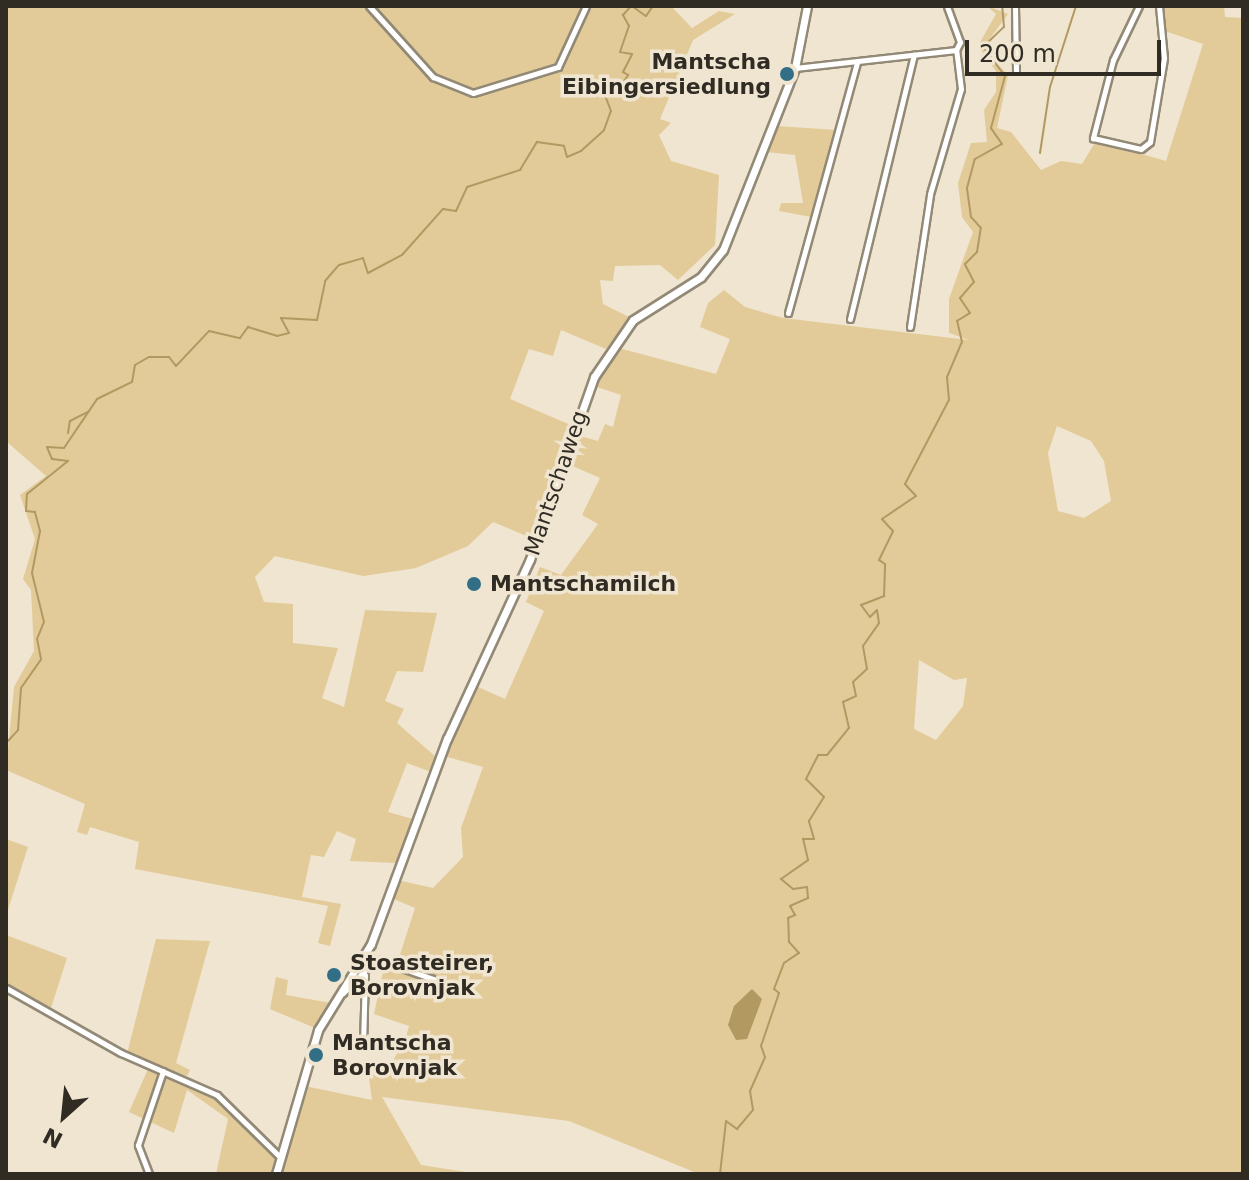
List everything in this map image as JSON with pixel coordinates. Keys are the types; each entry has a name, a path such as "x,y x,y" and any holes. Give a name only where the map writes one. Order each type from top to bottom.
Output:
{"street":[{"path":"369,6 433,77 473,93 558,67 586,6"},
{"name":"Mantschaweg","path":"276,1174 313,1041 371,944 447,739 530,559 594,377 641,313 718,259 795,68 807,6"},
{"path":"910,327 930,194 961,89 956,50 960,42 947,6"},
{"path":"1015,6 1016,71"},
{"path":"1139,6 1113,60 1093,138 1141,149 1150,142 1164,58 1159,6"},
{"path":"795,68 956,50"},
{"path":"850,319 914,55"},
{"path":"788,313 857,62"},
{"path":"340,996 365,974 371,964 371,944"},
{"path":"371,964 386,959 436,980"},
{"path":"363,1045 365,974"},
{"path":"6,988 223,1099 280,1157"},
{"path":"149,1174 138,1145 163,1071"}],"shaded area":[{"path":"6,6 671,6 692,28 719,11 735,14 693,40 660,119 671,123 659,135 671,161 719,175 715,245 678,280 660,265 615,266 613,281 600,280 603,304 631,318 606,349 561,330 553,356 529,349 510,399 573,426 534,539 493,522 468,546 416,568 363,576 275,556 255,577 264,602 293,604 293,643 338,648 322,698 344,707 365,610 437,613 423,672 397,671 385,701 404,709 397,723 436,757 431,772 407,763 388,812 413,819 396,863 350,861 356,839 337,831 324,857 311,855 302,897 341,904 330,946 318,943 328,906 135,869 139,842 90,827 87,835 77,832 85,804 6,770 14,687 34,651 31,590 23,579 35,539 20,495 46,476 6,441"},
{"path":"987,6 1008,14 983,48 1008,75 997,128 1011,132 1041,170 1061,161 1082,164 1096,141 1166,161 1203,44 1165,31 1160,6 1224,6 1225,17 1243,18 1243,1174 699,1174 569,1121 382,1097 421,1165 479,1174 279,1174 300,1085 372,1100 367,1064 392,1062 405,1040 409,1026 374,1014 385,962 397,964 415,908 389,897 397,880 433,888 463,857 461,828 483,767 444,756 478,687 505,699 544,611 526,602 540,567 561,575 598,524 582,515 600,478 568,464 577,435 598,441 605,424 613,427 621,395 594,386 615,347 716,374 730,339 700,327 708,303 724,290 745,307 783,318 969,340 949,333 949,299 973,232 962,217 958,183 971,143 987,142 984,110 996,92 996,71 978,46 996,14","holes":["1057,426 1091,441 1104,461 1111,501 1084,518 1058,511 1048,453","919,660 954,680 967,678 963,706 936,740 914,729"]},
{"path":"777,126 837,130 811,217 779,211 781,203 803,203 795,155 767,152"},
{"path":"6,839 28,847 6,916"},
{"path":"6,935 67,958 51,1008 6,987"},
{"path":"156,939 210,941 176,1063 190,1070 187,1076 127,1054"},
{"path":"276,977 288,980 286,995 331,1003 315,1028 270,1009"},
{"path":"752,989 762,999 747,1039 736,1040 728,1025 734,1006"},
{"path":"148,1069 217,1097 276,1157 273,1174 216,1174 228,1119 187,1090 174,1133 129,1112"}],"waterway":[{"path":"6,743 18,730 21,688 41,659 37,639 44,622 32,573 40,531 35,512 26,511 27,494 68,461 52,459 47,447 64,448 97,399 132,382 135,365 149,357 169,357 176,366 209,331 240,338 248,327 277,336 289,333 281,318 317,320 325,281 339,265 363,258 368,273 402,255 443,209 456,211 467,187 520,170 537,142 564,146 567,157 581,151 604,130 611,111 605,95 616,93 628,75 623,72 632,54 620,52 629,26 623,15 631,6"},
{"path":"632,6 646,16 653,6"},
{"path":"720,1174 726,1121 737,1129 753,1110 750,1091 765,1057 761,1046 779,993 774,989 784,963 799,953 789,942 788,918 795,915 790,906 808,898 807,887 793,889 781,879 808,860 803,839 814,839 809,821 824,797 806,779 818,755 827,755 849,728 843,702 856,696 853,682 867,669 863,646 879,623 877,610 870,617 861,605 884,596 885,564 879,560 893,531 882,519 916,496 905,484 949,400 947,377 962,342 957,321 970,313 960,298 974,282 965,264 977,252 981,228 971,217 967,188 975,159 1002,144 991,128 1005,76 983,47 1004,27 1002,6"},
{"path":"1040,153 1050,87 1076,6"},
{"path":"68,433 70,421 88,412"}],"place":[{"name":"Mantscha Eibingersiedlung","path":"787,74"},
{"name":"Mantschamilch","path":"474,584"},
{"name":"Stoasteirer, Borovnjak","path":"334,975"},
{"name":"Mantscha Borovnjak","path":"316,1055"}]}
